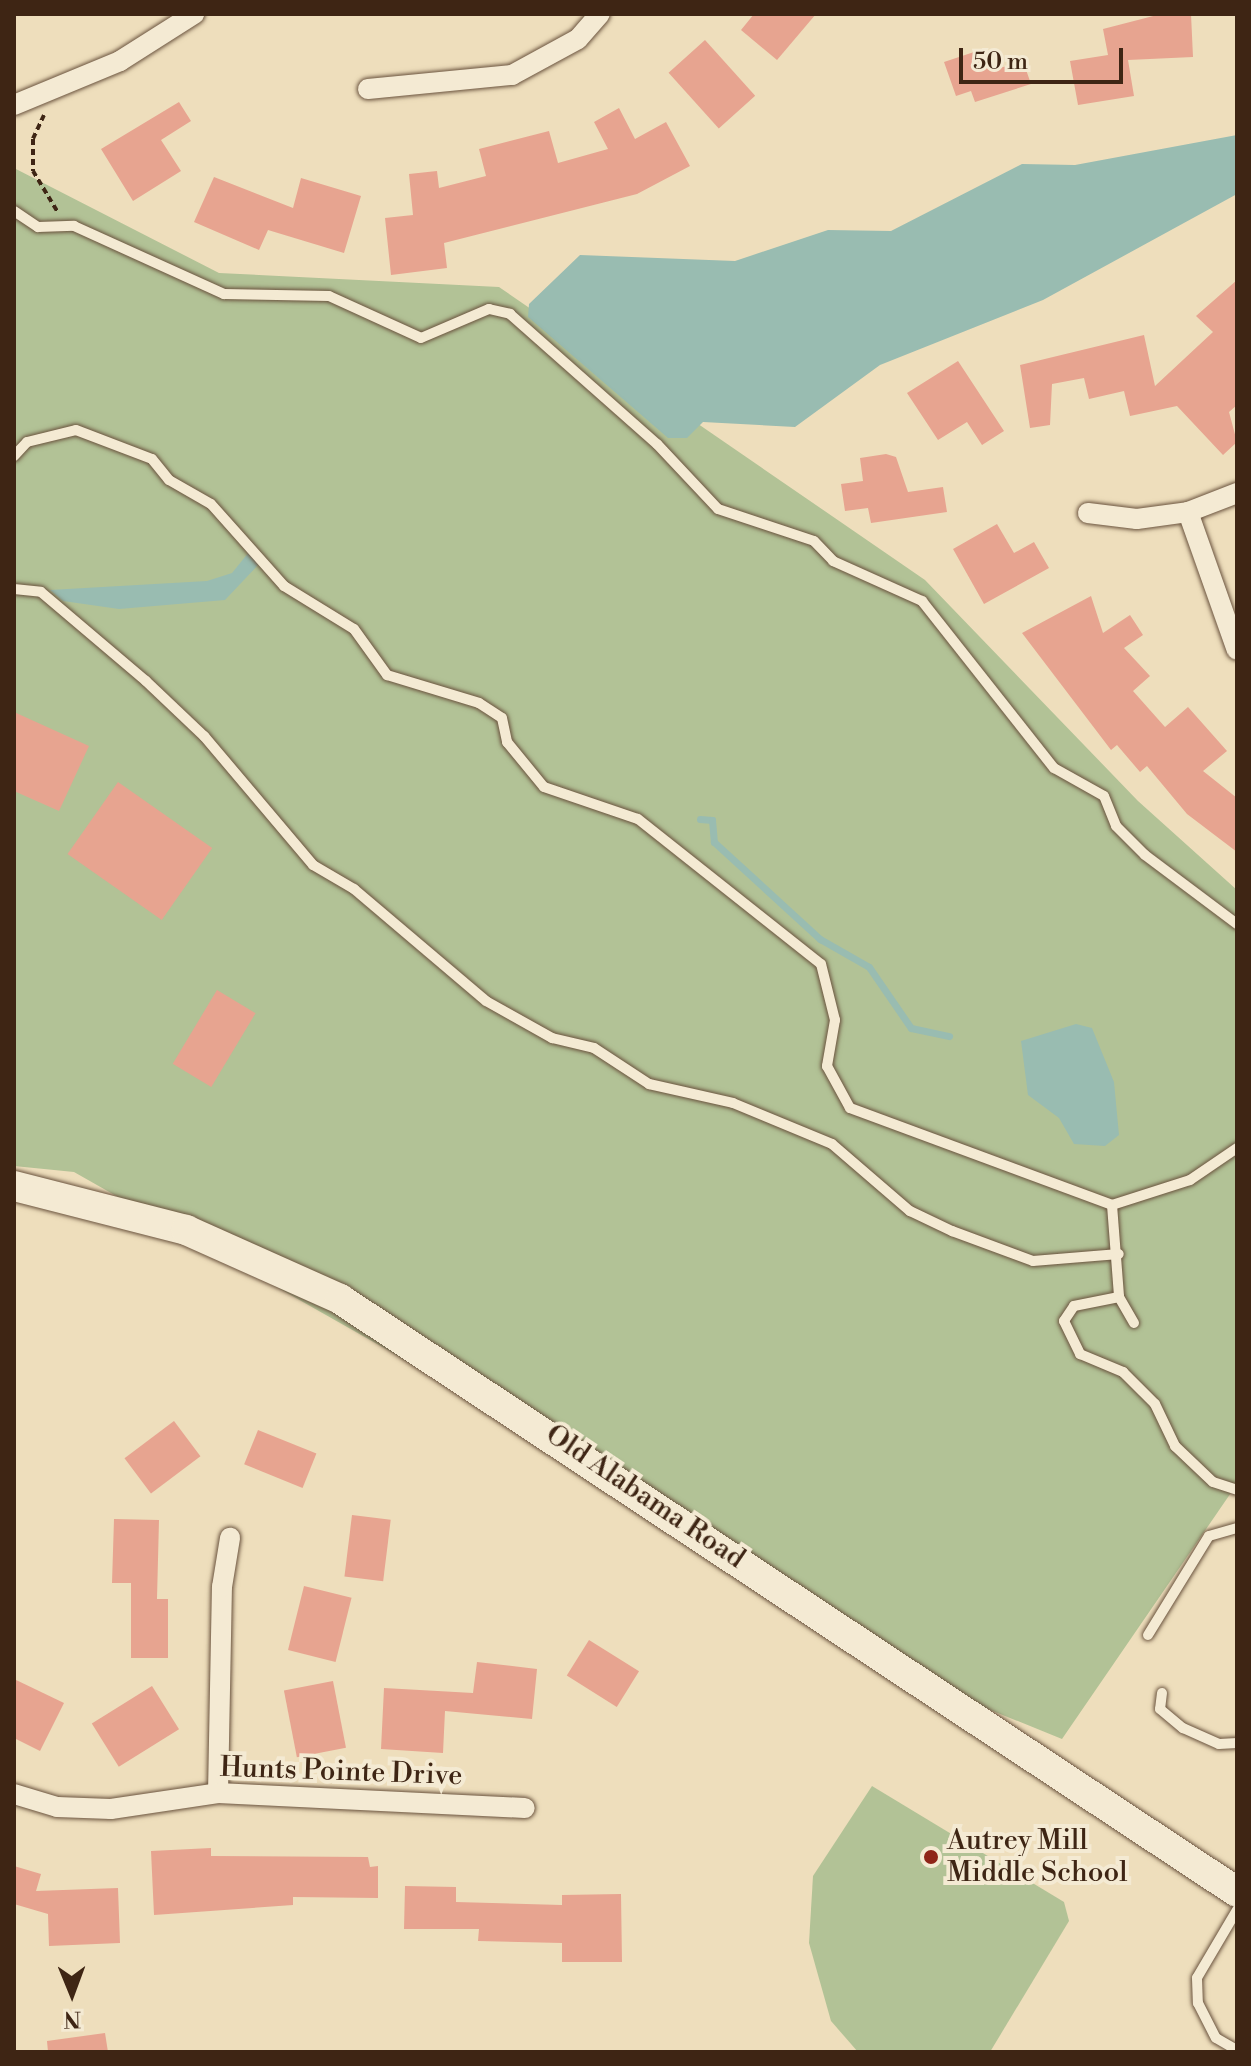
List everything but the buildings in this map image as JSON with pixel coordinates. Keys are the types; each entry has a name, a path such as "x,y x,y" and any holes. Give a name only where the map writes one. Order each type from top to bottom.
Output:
{"main road":[{"name":"Old Alabama Road","path":"14,1186 186,1230 340,1299 1237,1892"}],"street":[{"path":"14,105 120,61 194,14"},
{"path":"368,89 512,75 578,39 600,14"},
{"path":"1088,513 1137,519 1188,512 1237,493"},
{"path":"1188,512 1237,650"},
{"path":"218,1793 222,1587 230,1538"},
{"name":"Hunts Pointe Drive","path":"14,1794 57,1807 111,1809 218,1793 525,1808"}],"lane":[{"path":"14,211 38,227 74,226 224,294 329,296 421,338 489,309 510,314 657,444 718,509 814,541 833,561 922,601 1054,768 1104,796 1116,826 1145,855 1237,924"},
{"path":"14,456 52,433 116,440 152,459 243,536 268,569 318,613 354,629 387,675 479,703 502,718 513,753 544,787 638,819 712,885 821,964 835,1020 827,1066 850,1108 1112,1205 1190,1180 1237,1148"},
{"path":"14,589 41,592 187,717 313,865 354,889 486,1001 552,1038 614,1058 649,1084 733,1103 832,1144 910,1211 952,1231 1033,1261 1119,1254"},
{"path":"1112,1205 1119,1254 1119,1297 1134,1323"},
{"path":"1119,1297 1074,1306 1064,1321 1080,1354 1123,1372 1155,1404 1175,1446 1213,1482 1237,1490"},
{"path":"1148,1635 1209,1536 1237,1528"},
{"path":"1162,1693 1160,1709 1183,1728 1219,1744 1237,1743"},
{"path":"1237,1910 1197,1978 1198,2003 1216,2038 1237,2050"}],"path":[{"path":"44,115 33,139 33,171 46,202 74,226"}],"green space":[{"path":"14,168 219,273 499,287 925,580 1138,801 1237,890 1237,1484 1062,1739 904,1675 393,1353 74,1172 14,1166"},
{"path":"872,1786 1064,1902 1069,1921 990,2052 858,2052 831,2021 809,1943 813,1876"}],"water":[{"path":"1237,135 1237,194 1043,300 880,365 795,427 703,422 687,438 668,438 528,317 529,304 580,255 735,261 828,230 891,231 1022,164 1075,165"},
{"path":"249,552 259,564 225,600 119,609 63,601 50,590 207,581 232,573"},
{"path":"1076,1024 1092,1028 1114,1082 1119,1135 1105,1146 1074,1144 1059,1118 1028,1095 1021,1041"}],"waterway":[{"path":"700,819 712,820 714,842 820,939 869,967 911,1028 949,1036"}],"place":[{"name":"Autrey Mill Middle School","path":"931,1857"}]}
